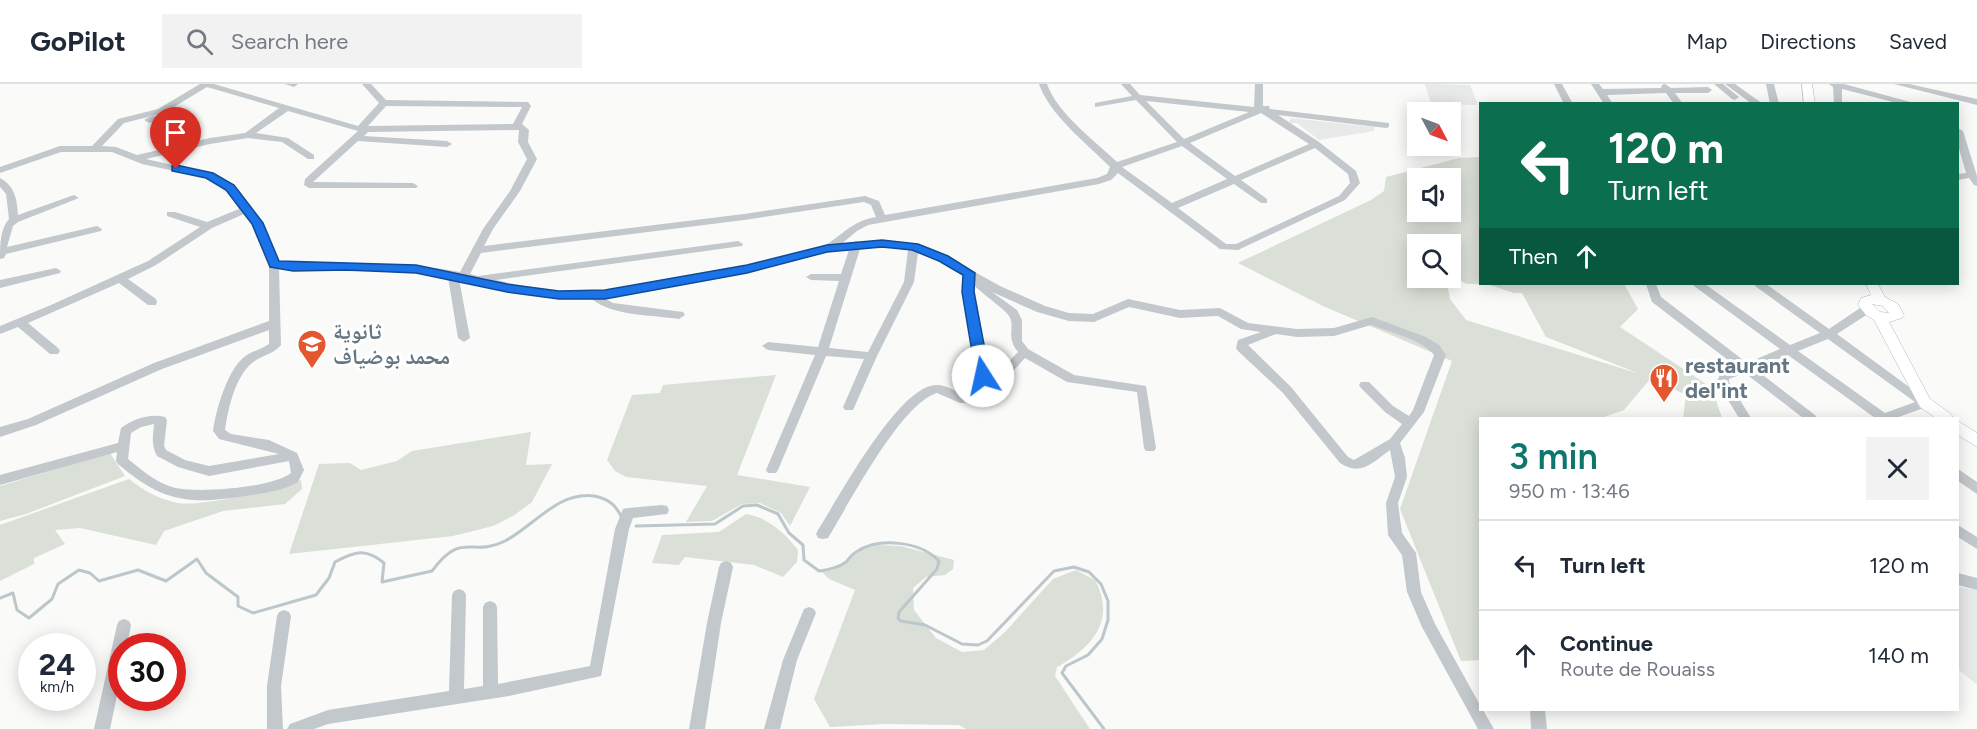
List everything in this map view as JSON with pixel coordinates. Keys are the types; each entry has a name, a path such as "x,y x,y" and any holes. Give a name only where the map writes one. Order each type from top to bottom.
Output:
{"main road":[{"path":"1802,84 1804,102"},
{"path":"1808,84 1810,102"},
{"path":"1865,285 1924,403 1945,417"},
{"path":"1872,285 1877,309 1927,398 1949,417"},
{"path":"1959,426 1977,440"}],"street":[{"path":"95,148 121,121 161,111 204,84 287,107 361,132 447,144"},
{"path":"289,84 294,84"},
{"path":"366,84 384,104 525,104 527,106 517,126"},
{"path":"1043,84 1046,93 1063,115 1115,166 1219,244 1238,247 1342,198 1354,185 1353,173 1316,144 1262,110"},
{"path":"1125,84 1183,143 1264,201"},
{"path":"1259,84 1262,110"},
{"path":"1262,110 1268,84"},
{"path":"1558,84 1568,102"},
{"path":"1595,84 1608,102"},
{"path":"1718,84 1743,102"},
{"path":"1729,84 1756,102"},
{"path":"1770,84 1774,102"},
{"path":"1838,102 1835,84 1907,102"},
{"path":"1898,84 1977,102"},
{"path":"1601,92 1665,87 1708,90"},
{"path":"1665,87 1677,102"},
{"path":"1875,93 1877,102"},
{"path":"1098,105 1138,97 1386,125"},
{"path":"384,104 361,132 308,181 309,185 413,186"},
{"path":"248,135 287,107"},
{"path":"1115,166 1183,143 1262,110"},
{"path":"111,133 140,122 182,115 190,116"},
{"path":"361,132 517,126 524,130 523,142 532,159 515,191 488,228 463,278 464,338"},
{"path":"1959,134 1974,172 1959,177"},
{"path":"137,159 210,141 248,135 285,140 311,157"},
{"path":"1170,208 1316,144"},
{"path":"0,170 60,150 113,148 137,159 209,176 230,188 245,210 258,223 274,264 275,345 253,356 242,366 220,420 219,430 223,436 265,443 293,456 299,467 297,474 293,480 281,484 214,495 186,495 150,485 122,461 125,431 154,419 161,420 158,446 161,453 182,464 209,471 293,456"},
{"path":"827,249 853,227 866,222 986,199 1099,181 1110,177 1115,166"},
{"path":"0,181 11,194 14,220"},
{"path":"74,198 14,220 8,225 2,249 98,229"},
{"path":"477,250 703,221 744,218 865,199 873,201 882,219"},
{"path":"0,330 120,278 152,262 208,226 245,210"},
{"path":"171,214 208,226"},
{"path":"463,278 738,244"},
{"path":"274,264 293,267 347,266 416,269 559,295 594,295 747,269 856,244 914,247 944,259 1041,309 1070,317 1094,318 1128,303 1135,303 1180,314 1220,312 1245,326 1297,333 1334,332 1372,321 1422,340 1435,348 1439,359 1418,412 1410,423 1394,442 1360,464 1352,465 1344,460 1287,390 1242,348 1242,343 1276,331"},
{"path":"772,470 822,352 843,278 856,244"},
{"path":"849,407 871,356 909,282 914,247"},
{"path":"0,284 56,271"},
{"path":"969,273 987,293 1013,313 1016,320 1016,342 1024,352 1071,379 1142,389 1150,448"},
{"path":"823,534 891,425 904,410 927,392 936,389 964,400 979,389 983,376 968,292 969,273"},
{"path":"811,277 843,278"},
{"path":"120,278 152,302"},
{"path":"1651,285 1656,299 1810,417"},
{"path":"1699,285 1883,417"},
{"path":"1760,285 1831,333 1924,403"},
{"path":"594,295 602,303 611,306 679,315"},
{"path":"1744,417 1723,382 1724,376 1831,333 1877,309"},
{"path":"19,322 54,351"},
{"path":"0,432 32,422 158,366 273,324"},
{"path":"768,346 871,356"},
{"path":"981,384 993,386 1024,352"},
{"path":"1365,385 1389,410 1410,423"},
{"path":"1887,417 1924,403"},
{"path":"1394,442 1401,477 1392,503 1395,535 1409,553 1414,592 1429,627 1486,729"},
{"path":"0,480 122,446"},
{"path":"1959,475 1977,489"},
{"path":"295,729 328,717 491,692 596,671 620,540 628,513 662,510"},
{"path":"1959,531 1977,544"},
{"path":"697,729 714,623 726,567"},
{"path":"1959,579 1977,584"},
{"path":"456,696 459,596"},
{"path":"490,607 491,692"},
{"path":"772,729 790,660 809,613"},
{"path":"275,729 274,686 284,616"},
{"path":"102,729 124,625"},
{"path":"1538,711 1539,729"}],"shaded area":[{"path":"1425,84 1470,85 1478,105 1461,105 1461,102 1430,102"},
{"path":"1291,118 1374,127 1374,131 1319,140 1297,123 1289,123"},
{"path":"1479,157 1479,284 1467,284 1461,281 1461,234 1407,234 1407,288 1448,288 1450,299 1466,320 1640,374 1546,337 1522,293 1514,293 1490,285 1625,285 1638,309 1620,327 1712,388 1722,417 1683,417 1686,395 1651,378 1624,410 1604,417 1479,417 1479,660 1461,661 1400,509 1452,361 1323,306 1238,263 1371,200 1384,191 1386,177 1407,172 1407,222 1461,222 1461,168 1421,168 1459,158"},
{"path":"776,375 737,475 810,487 790,526 781,513 760,503 742,504 712,521 686,522 707,486 626,477 615,471 607,460 632,395 660,393 663,385"},
{"path":"531,432 526,465 552,464 532,502 513,516 493,526 453,536 289,554 319,464 350,463 361,470 397,461 412,451"},
{"path":"110,453 125,476 26,514 0,521 0,486"},
{"path":"129,479 165,500 189,504 240,496 301,480 302,489 285,504 223,511 164,531 156,545 80,528 55,530 65,544 34,558 34,564 0,581 0,525"},
{"path":"746,514 761,518 775,527 798,550 797,562 783,577 754,565 685,557 679,565 652,563 662,535 719,532"},
{"path":"877,545 901,546 954,560 953,569 945,575 926,577 913,588 914,610 936,638 962,652 984,650 1005,632 1053,579 1076,570 1095,580 1101,595 1102,621 1090,642 1057,667 1055,676 1090,729 966,729 959,725 885,724 830,727 814,699 855,590 829,579 822,572 840,567 854,555"},
{"path":"1959,587 1977,590 1977,685 1959,670"}],"waterway":[{"path":"0,598 13,593 17,610 29,618 52,599 58,584 79,570 90,573 99,581 138,570 166,581 197,559 206,573 238,597 238,606 253,613 316,595 329,578 335,562 349,555 366,553 378,558 384,563 382,582 432,571 451,551 459,548 483,547 505,541 547,511 569,499 581,496 604,499 614,506 622,518"},
{"path":"636,526 715,524 743,506 757,505 778,514 789,533 803,545 804,560 819,571 840,566 865,547 887,543 910,545 931,554 939,561 937,569 899,612 898,618 901,621 925,625 962,644 978,645 987,641 1054,571 1074,567 1089,572 1101,584 1108,601 1108,620 1102,639 1088,655 1066,666 1062,673 1104,729"}],"place":[{"name":"ثانوية محمد بوضياف","path":"312,370"},
{"name":"restaurant del'int","path":"1664,404"}],"route":[{"path":"176,169 209,176 230,188 245,210 258,223 274,264 293,267 347,266 416,269 507,288 559,295 605,294 747,269 856,244 914,247 925,250 969,273 968,292 983,376"}]}
